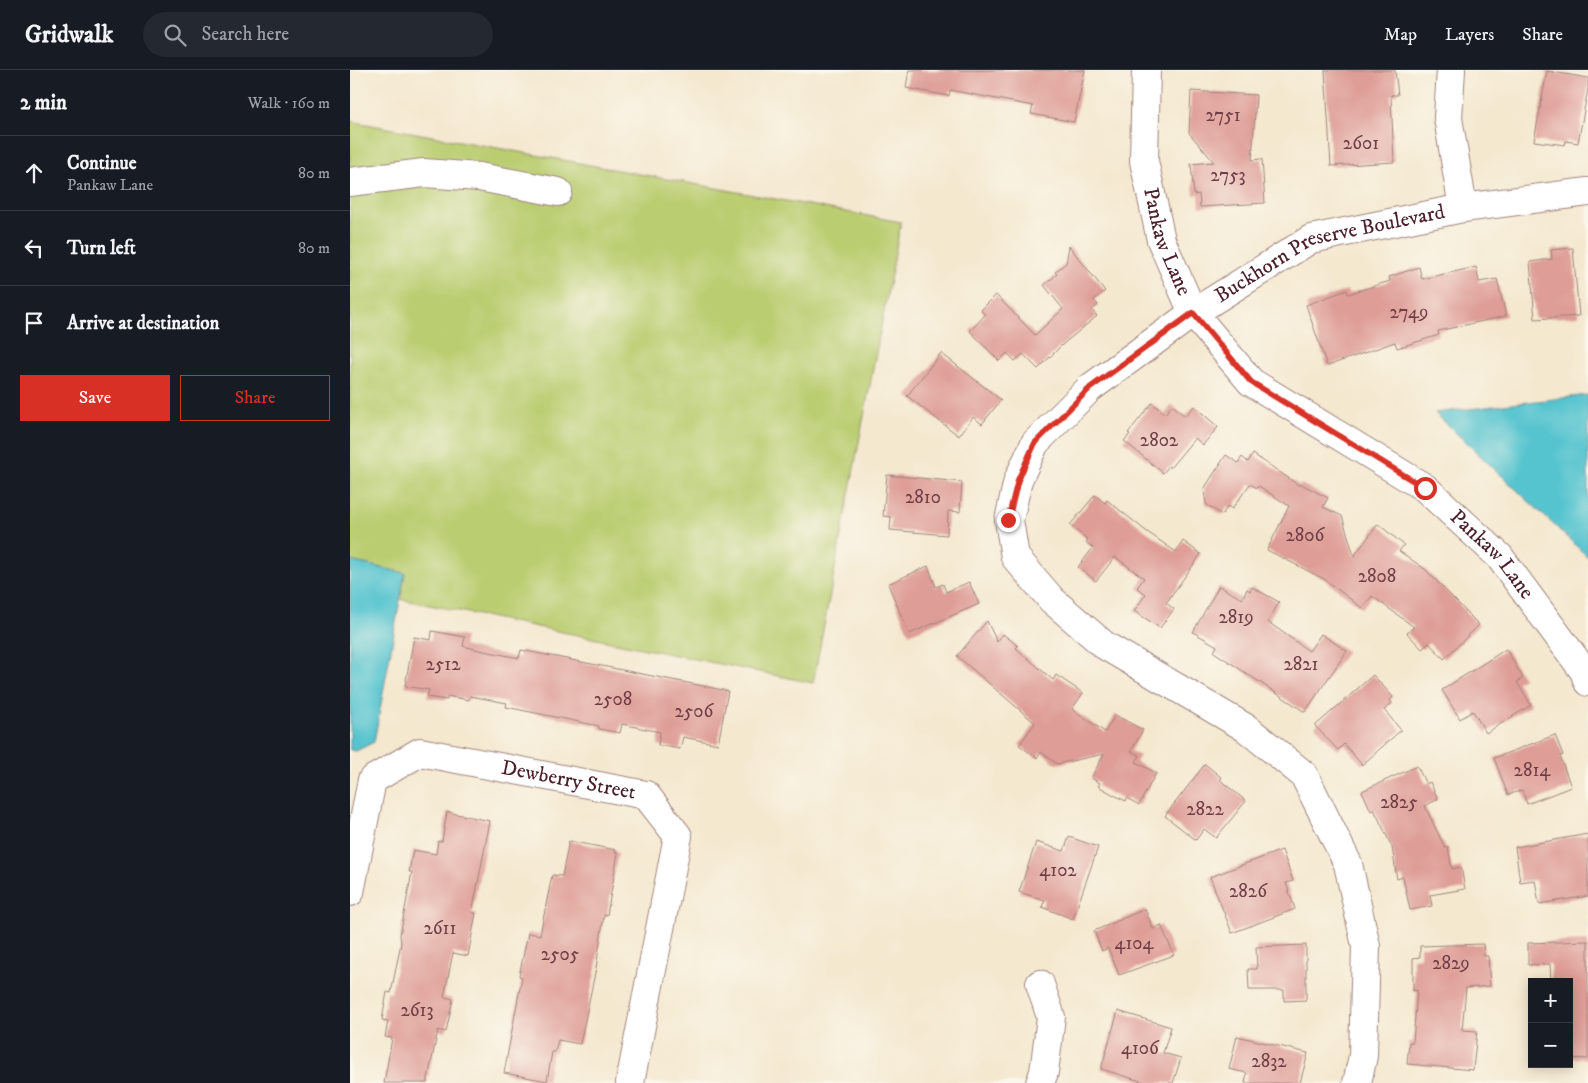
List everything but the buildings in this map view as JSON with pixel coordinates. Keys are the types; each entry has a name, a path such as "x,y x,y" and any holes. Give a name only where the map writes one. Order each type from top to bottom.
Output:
{"street":[{"name":"Pankaw Lane","path":"1146,70 1144,161 1161,240 1193,313 1251,382 1425,488 1499,556 1584,671 1588,682"},
{"name":"Buckhorn Preserve Boulevard","path":"1451,70 1448,118 1463,208"},
{"path":"350,182 424,173 480,177 558,192"},
{"name":"Buckhorn Preserve Boulevard","path":"1357,1083 1363,1056 1366,946 1348,864 1304,775 1246,728 1104,645 1052,600 1015,557 1008,520 1018,480 1035,443 1090,388 1193,313 1311,239 1463,208 1588,192"},
{"name":"Dewberry Street","path":"350,892 372,780 420,752 646,795 678,836 630,1083"},
{"path":"1040,984 1051,1016 1044,1072 1040,1083"}],"green space":[{"path":"350,121 901,222 813,683 400,599 405,573 350,561"}],"water":[{"path":"1588,395 1588,557 1435,413"},
{"path":"350,561 405,573 374,742 356,751 350,750"}],"route":[{"path":"1008,520 1018,480 1035,443 1090,388 1193,313 1251,382 1425,488"}]}
